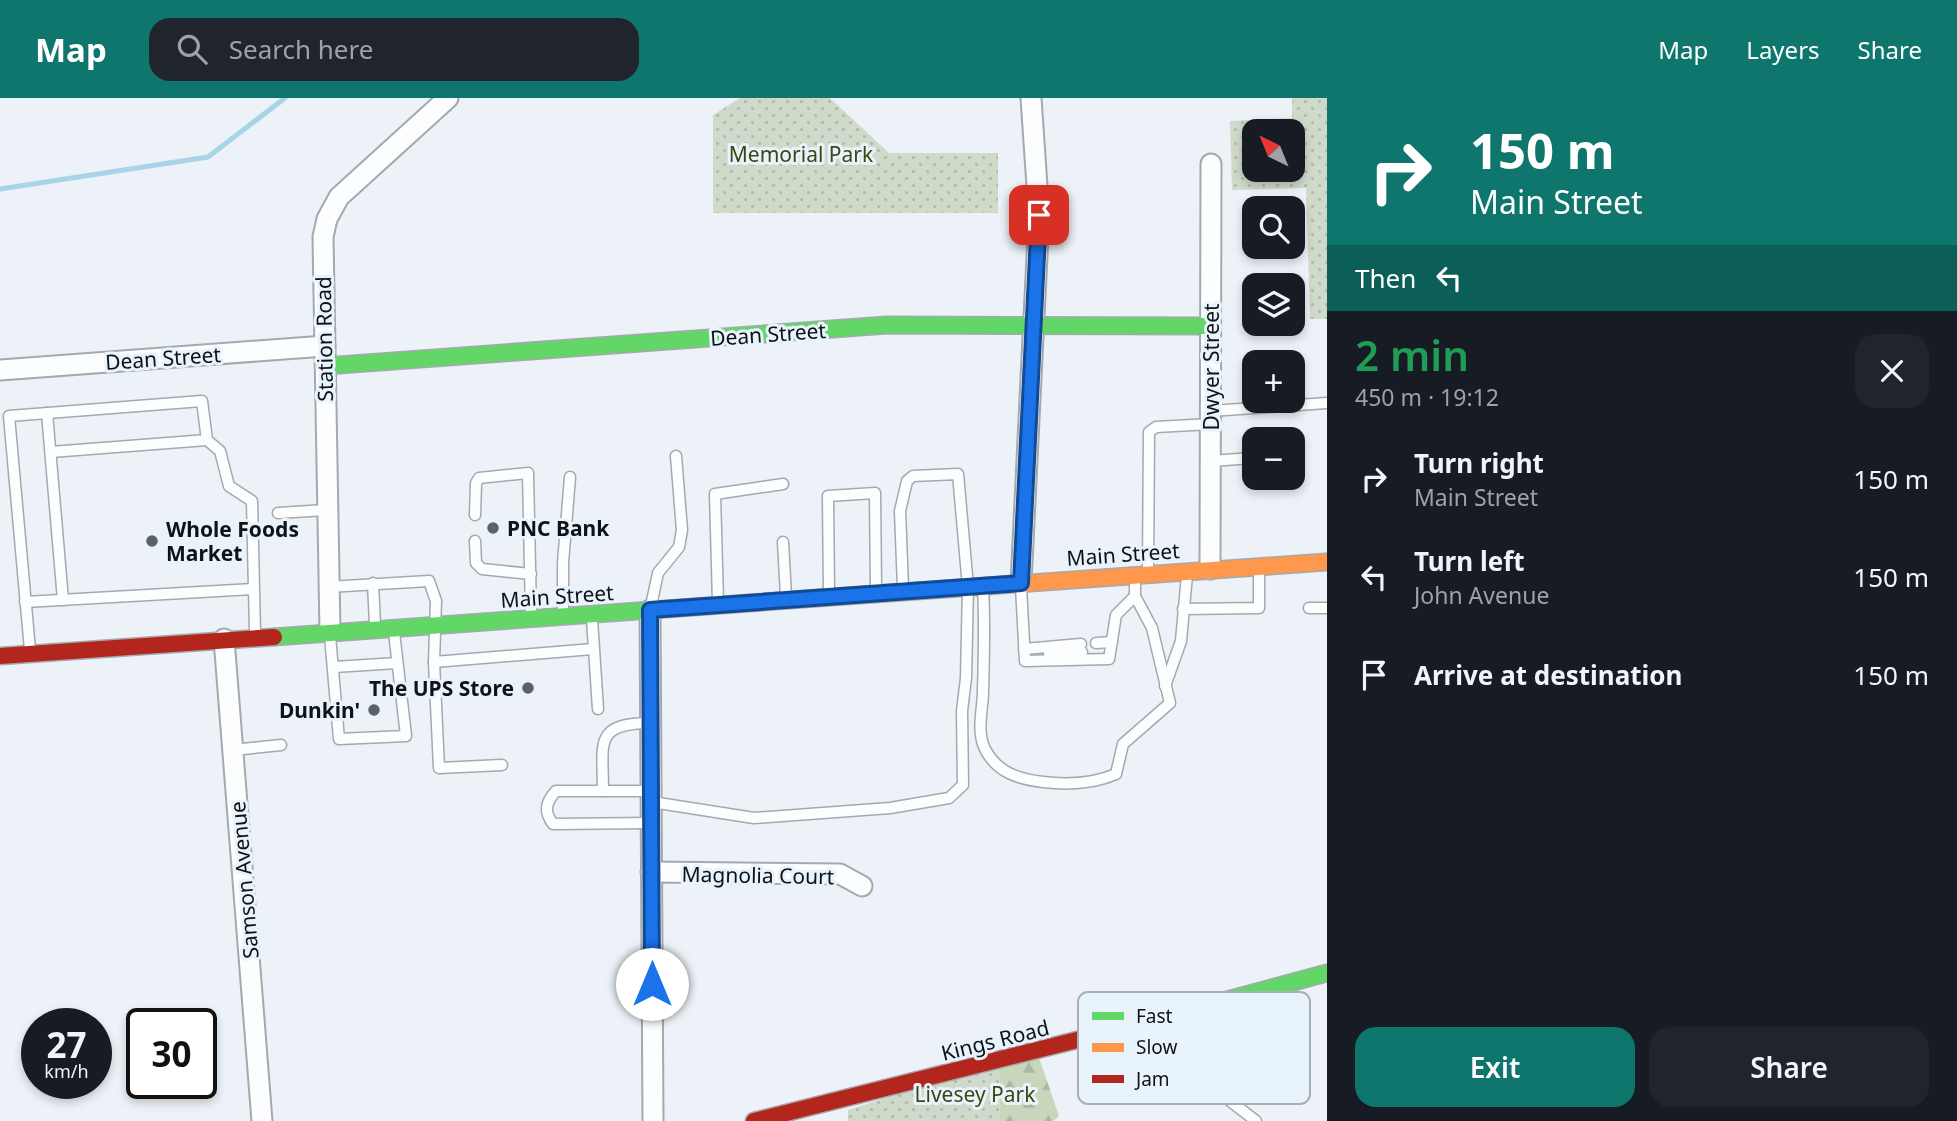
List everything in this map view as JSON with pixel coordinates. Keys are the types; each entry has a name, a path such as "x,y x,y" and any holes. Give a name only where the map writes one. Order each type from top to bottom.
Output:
{"street":[{"name":"Station Road","path":"330,632 323,237 327,219 339,197 448,98"},
{"path":"1021,583 1039,190 1031,98"},
{"name":"Dwyer Street","path":"1210,569 1211,164"},
{"name":"Dean Street","path":"326,366 887,325 1033,328 1211,326"},
{"name":"Dean Street","path":"0,370 325,346"},
{"name":"Main Street","path":"0,656 1327,562"},
{"path":"650,610 653,1121"},
{"name":"Samson Avenue","path":"224,639 262,1121"},
{"name":"Magnolia Court","path":"651,872 839,874 862,886"},
{"name":"Kings Road","path":"1259,992 1327,973"},
{"name":"Kings Road","path":"754,1121 1078,1040"}],"lane":[{"path":"30,654 9,416 202,401 207,440 220,451 229,486 252,501 255,637"},
{"path":"1021,583 1025,661 1109,659 1116,615 1135,596 1141,574 1149,432 1156,427 1211,417 1327,403"},
{"path":"47,413 63,600"},
{"path":"51,452 207,440"},
{"path":"650,610 658,573 679,547 682,530 676,456"},
{"path":"1210,461 1242,459"},
{"path":"475,515 476,483 482,477 528,473 531,619"},
{"path":"903,592 900,510 907,481 913,476 958,474 975,587 983,694 980,726 985,749 1000,768 1014,778 1065,784 1099,782 1116,774 1124,744 1170,703 1152,628 1135,596"},
{"path":"563,617 563,563 570,477"},
{"path":"718,606 715,494 783,484"},
{"path":"829,598 828,496 875,493 876,594"},
{"path":"278,513 326,510"},
{"path":"475,541 476,563 482,569 531,573"},
{"path":"783,542 786,600"},
{"path":"1183,609 1259,608 1259,566"},
{"path":"1165,686 1181,641 1188,571"},
{"path":"328,587 429,581 436,601 434,662 439,768 502,765"},
{"path":"373,583 375,629"},
{"path":"651,823 553,824 547,816 546,806 556,791 603,791 652,796 754,818 890,808 949,798 963,785 962,711 975,587"},
{"path":"25,602 253,589"},
{"path":"1309,608 1327,608"},
{"path":"592,615 598,709"},
{"path":"330,632 339,739 406,736 394,628"},
{"path":"1097,647 1111,645"},
{"path":"1024,653 1082,648"},
{"path":"434,662 593,649"},
{"path":"334,667 397,663"},
{"path":"603,791 603,741 615,727 624,723 652,723"},
{"path":"233,750 281,745"},
{"path":"1234,1104 1256,1121"}],"green space":[{"name":"Memorial Park","path":"740,98 830,98 889,153 998,153 998,213 713,213 713,115"},
{"path":"1292,98 1327,98 1327,319 1310,319 1306,188 1232,190 1230,121 1242,120 1242,182 1306,182 1306,119 1271,119 1292,118"},
{"path":"1036,1049 1059,1116 1053,1121 1000,1121 999,1061"},
{"name":"Livesey Park","path":"999,1061 1000,1121 848,1121 848,1110"}],"waterway":[{"path":"0,189 208,157 285,98"}],"traffic: fast":[{"path":"325,366 887,325 1211,326"},
{"path":"274,637 987,586"},
{"path":"1257,992 1327,973"}],"traffic: slow":[{"path":"987,586 1327,562"}],"traffic: jam":[{"path":"0,656 274,637"},
{"path":"754,1121 1078,1040"}],"place":[{"name":"PNC Bank","path":"493,528"},
{"name":"Whole Foods Market","path":"152,541"},
{"name":"The UPS Store","path":"528,688"},
{"name":"Dunkin'","path":"374,710"}],"route":[{"path":"652,984 650,610 1021,583 1039,215"}]}
